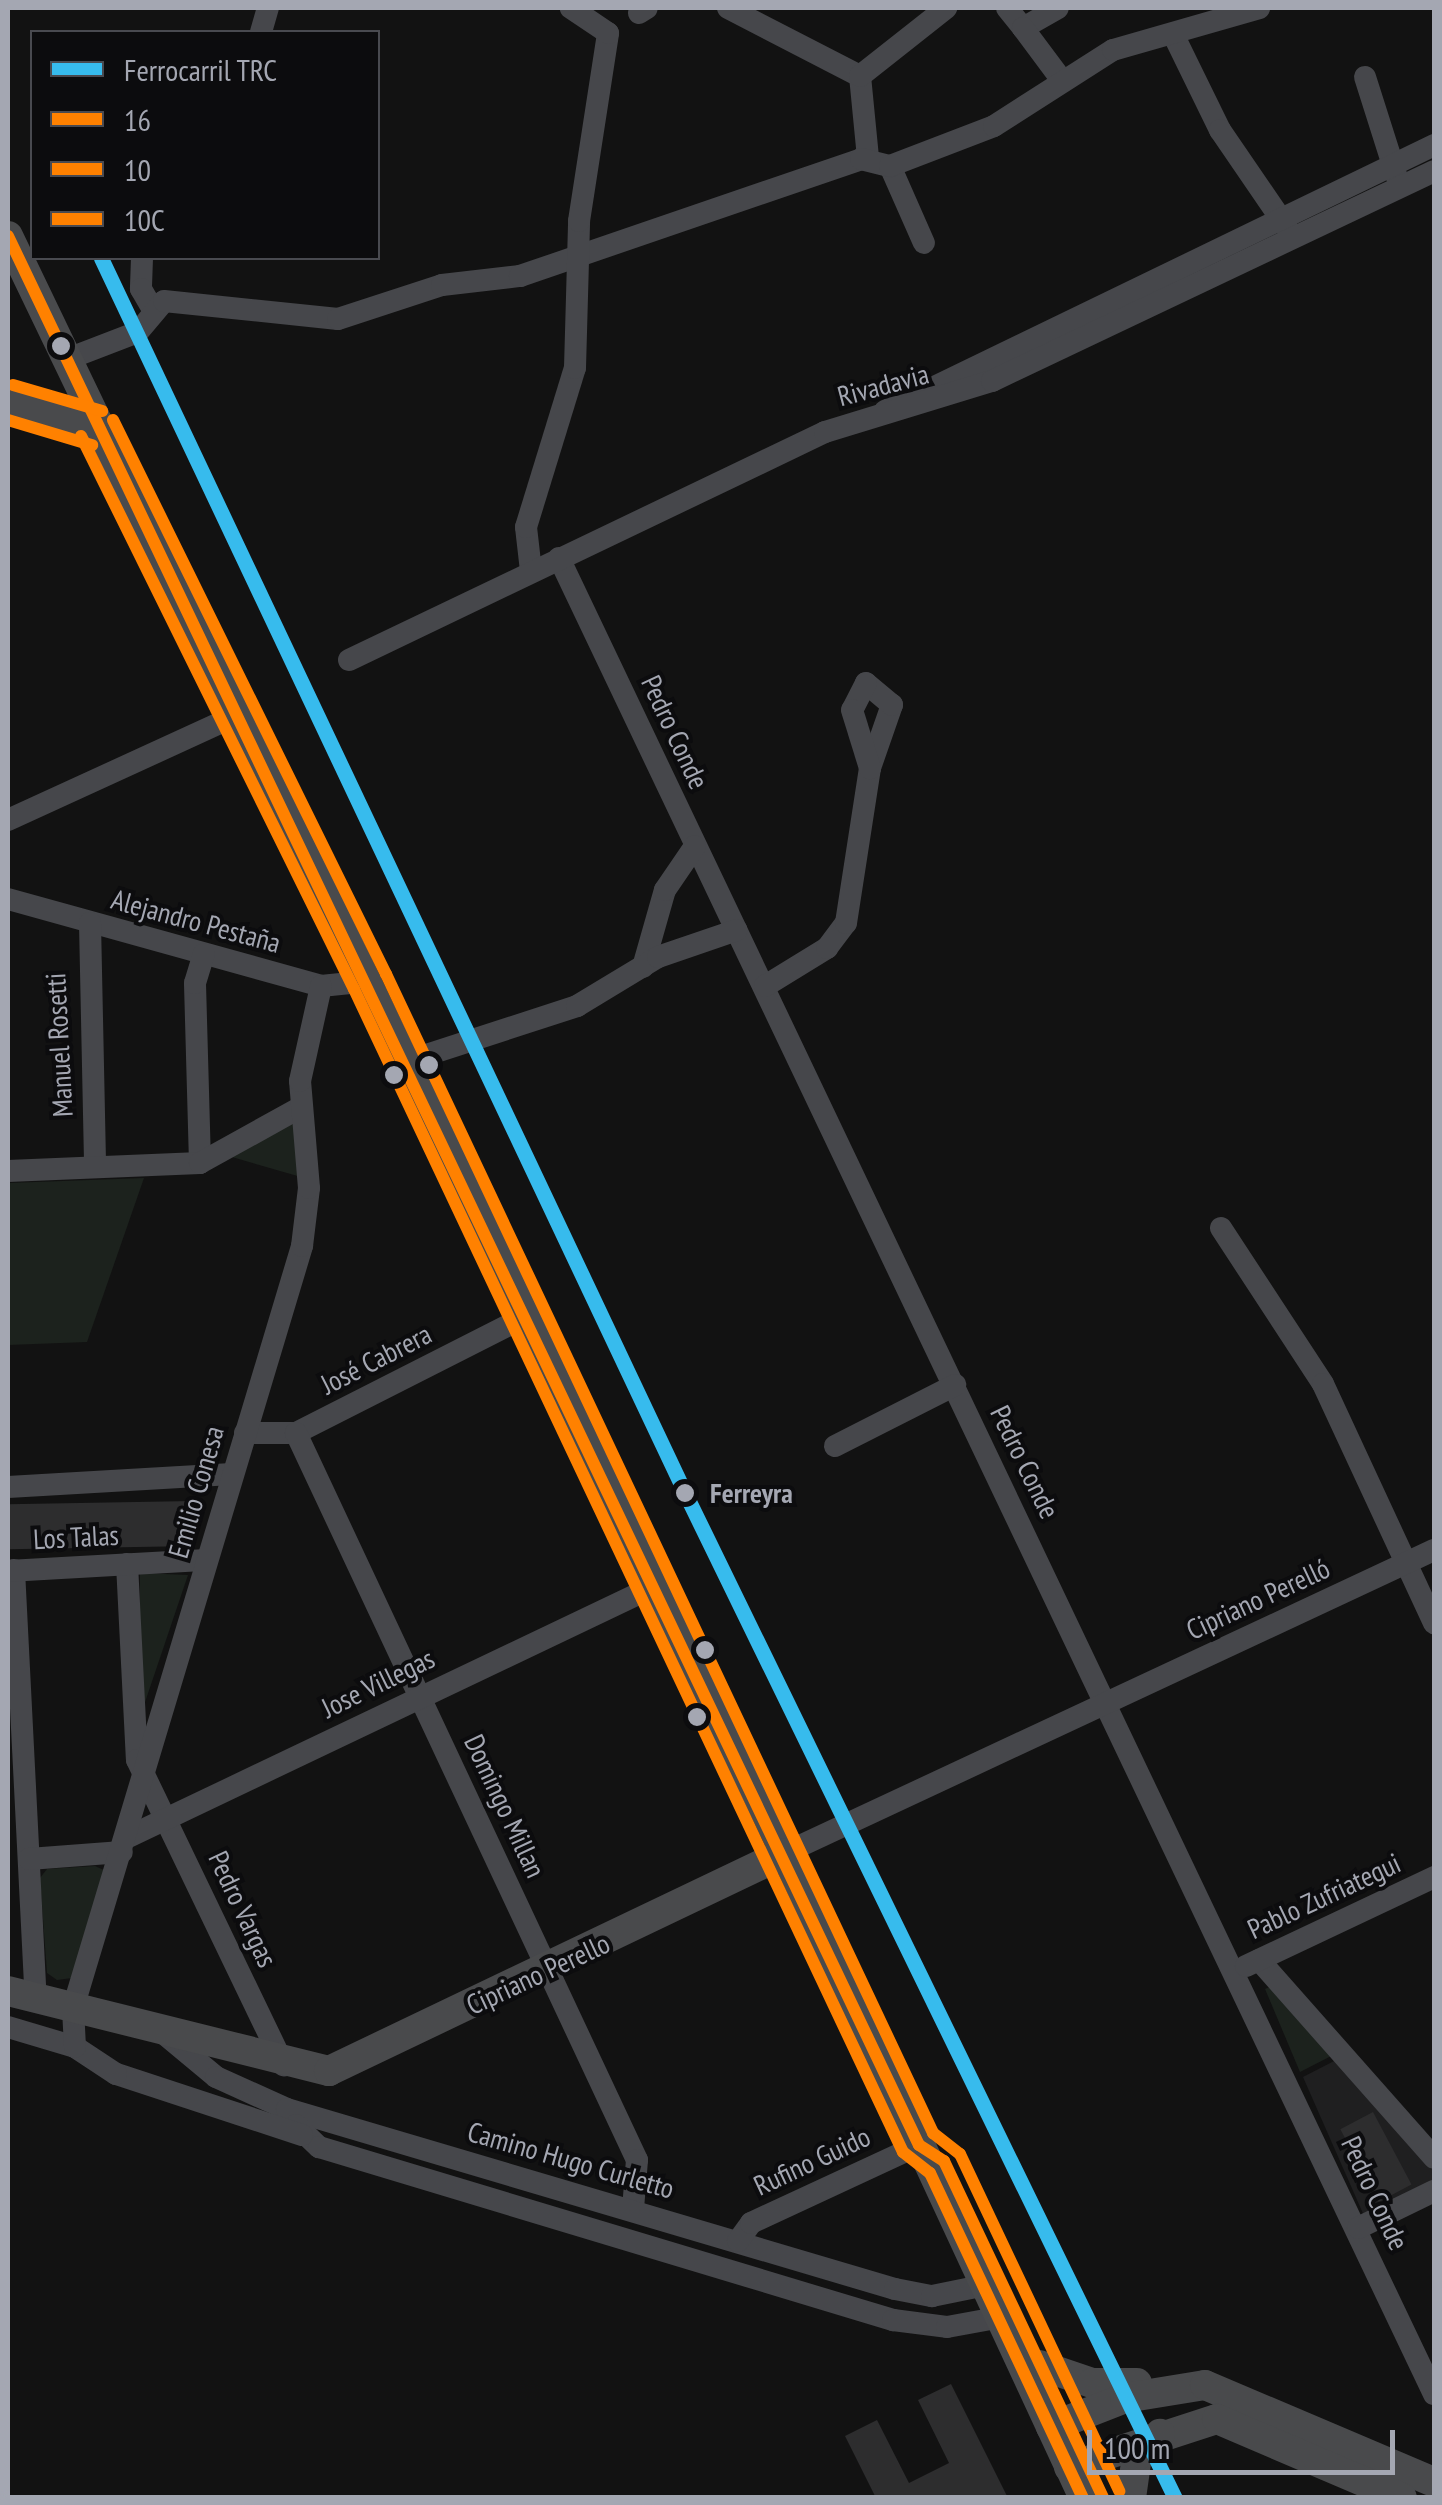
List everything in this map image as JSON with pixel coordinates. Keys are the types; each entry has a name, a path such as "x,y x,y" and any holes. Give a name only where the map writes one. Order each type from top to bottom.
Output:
{"main road":[{"path":"8,236 97,428 370,981 786,1853 996,2318 1057,2423"},
{"path":"8,402 97,428"},
{"name":"Cipriano Perello","path":"22,1994 284,2066 329,2071 547,1972 786,1853"},
{"path":"919,2144 944,2162 1039,2365 1077,2481 1103,2498"},
{"path":"1039,2365 1092,2384 1180,2385 1233,2391 1434,2482"},
{"path":"1057,2423 1180,2385"},
{"path":"1077,2481 1166,2428 1238,2424 1402,2498"},
{"path":"1131,2498 1137,2456 1166,2428"}],"street":[{"path":"531,571 526,527 575,368 577,256 608,33 571,8"},
{"path":"728,8 860,76"},
{"path":"860,76 946,8"},
{"path":"1007,8 1061,79"},
{"path":"1023,28 1058,8"},
{"path":"151,306 185,300 338,319 577,256 994,126 1061,79 1113,50 1259,8"},
{"path":"1173,34 1220,130 1286,227"},
{"path":"860,76 879,161 924,243"},
{"path":"1364,77 1394,163 1398,188"},
{"path":"1286,227 1394,163 1434,145"},
{"path":"1286,227 1398,188 1434,171"},
{"name":"Rivadavia","path":"349,660 825,432 879,416 922,386 1286,227"},
{"path":"142,260 141,288 151,306"},
{"path":"66,360 138,332 151,306"},
{"name":"Pedro Conde","path":"559,558 1107,1702 1249,1965 1358,2228 1432,2382"},
{"path":"8,820 237,715"},
{"path":"765,986 841,935 870,768"},
{"path":"643,967 664,890 695,846"},
{"name":"Alejandro Pestaña","path":"8,899 321,986 370,981"},
{"name":"Manuel Rosetti","path":"90,923 95,1165"},
{"path":"408,1061 577,1006 643,967 737,930"},
{"path":"200,1163 195,984 204,954"},
{"name":"Emilio Conesa","path":"73,2008 308,1220 301,1107 304,1045 321,986"},
{"path":"8,1170 200,1163 301,1107"},
{"path":"1221,1228 1322,1384 1434,1624"},
{"name":"José Cabrera","path":"244,1433 296,1433 529,1315"},
{"path":"835,1446 955,1384"},
{"name":"Domingo Millan","path":"296,1433 637,2160 633,2209"},
{"path":"8,1487 232,1474"},
{"name":"Cipriano Perelló","path":"786,1853 1434,1550"},
{"name":"Los Talas","path":"11,1571 207,1560"},
{"path":"127,1564 130,1726 144,1780"},
{"path":"11,1571 32,1929 22,1994"},
{"name":"Jose Villegas","path":"29,1859 124,1845 421,1694 657,1585"},
{"name":"Pedro Vargas","path":"144,1780 167,1820 284,2066"},
{"name":"Pablo Zufriategui","path":"1249,1965 1434,1878"},
{"path":"8,1930 32,1929"},
{"path":"1249,1965 1434,2158"},
{"path":"73,2008 75,2047"},
{"path":"8,2027 75,2047 142,2088 893,2320 947,2327 996,2318"},
{"name":"Camino Hugo Curletto","path":"162,2032 216,2078 287,2109 914,2292 982,2286"},
{"path":"287,2109 302,2135"},
{"name":"Rufino Guido","path":"738,2241 751,2223 919,2144"},
{"path":"1358,2228 1434,2190"},
{"path":"668,2252 678,2222"},
{"path":"705,2264 715,2234"}],"shaded area":[{"path":"301,1107 308,1179 225,1155"},
{"path":"144,1178 87,1342 8,1345 8,1183"},
{"path":"140,1573 188,1575 140,1717"},
{"path":"95,1866 106,1871 72,1978 57,1980 47,1973 40,1878 47,1869"},
{"path":"1274,1985 1337,2053 1300,2072 1265,1989"},
{"path":"1338,2059 1434,2168 1434,2184 1365,2218 1303,2077"}],"building":[{"path":"193,1501 194,1546 9,1549 8,1504"},
{"path":"1373,2112 1411,2184 1379,2202 1340,2129"},
{"path":"951,2384 1008,2498 876,2498 845,2436 877,2420 909,2483 949,2463 918,2400"}],"rail line":[{"name":"TRC","path":"102,260 685,1493 1175,2498"}],"transit line":[{"name":"16","path":"8,236 919,2145 944,2161 1103,2498"},
{"name":"10C","path":"13,385 102,411"},
{"name":"10","path":"8,420 92,445"},
{"name":"10C","path":"113,420 386,974 933,2133 960,2154 1119,2491"},
{"name":"10","path":"81,436 354,989 903,2152 930,2173 1083,2498"}],"place":[{"name":"Ferreyra","path":"685,1493"}]}
